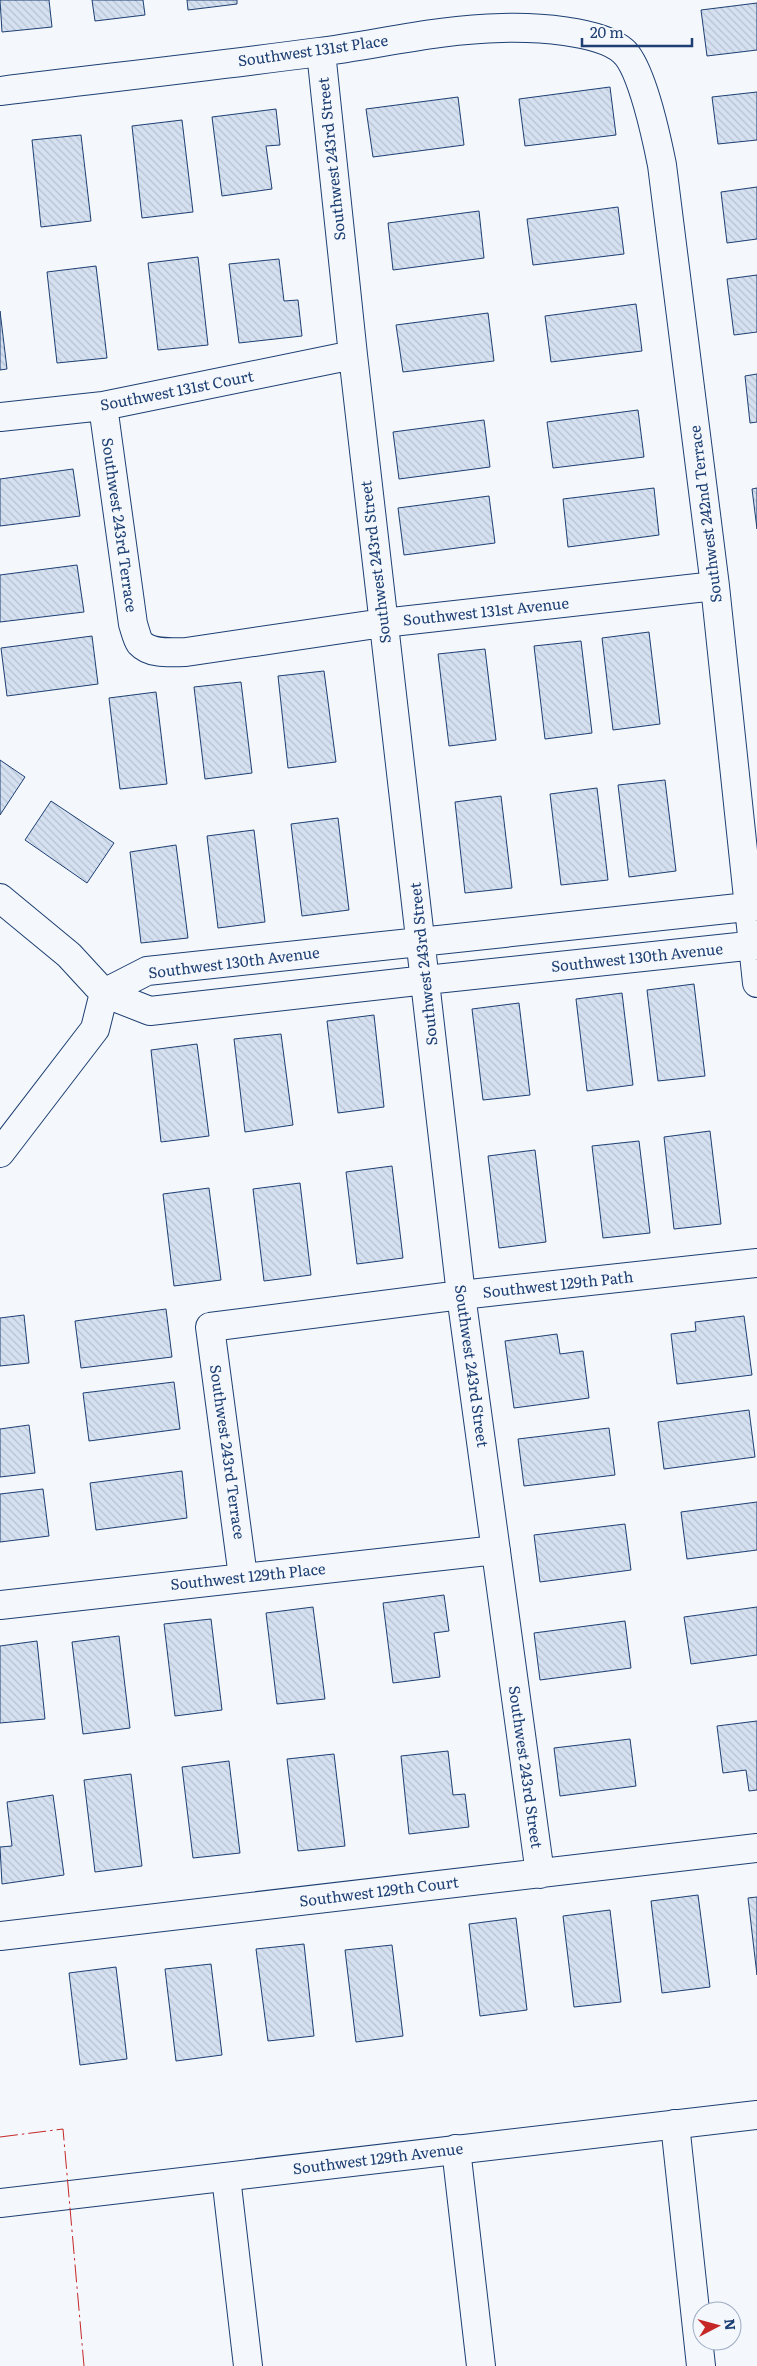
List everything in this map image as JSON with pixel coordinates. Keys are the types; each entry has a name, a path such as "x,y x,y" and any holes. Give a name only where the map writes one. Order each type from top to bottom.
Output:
{"street":[{"name":"Southwest 131st Place","path":"0,91 321,52 460,30 502,28 547,29 575,33 601,40 624,51"},
{"name":"Southwest 242nd Terrace","path":"624,51 637,75 652,115 662,165 714,586 744,849 753,907 757,983"},
{"name":"Southwest 243rd Street","path":"321,52 383,622 422,942 461,1295 540,1874"},
{"name":"Southwest 131st Court","path":"0,417 103,406 353,355"},
{"name":"Southwest 243rd Terrace","path":"103,406 129,605 140,643"},
{"name":"Southwest 131st Avenue","path":"140,643 152,650 167,653 186,652 383,622 714,586"},
{"path":"0,898 69,955 104,993 95,1029 0,1153"},
{"name":"Southwest 130th Avenue","path":"104,993 147,972 753,907"},
{"name":"Southwest 130th Avenue","path":"104,993 150,1012 426,980 755,946"},
{"name":"Southwest 129th Path","path":"210,1327 461,1295 757,1263"},
{"name":"Southwest 243rd Terrace","path":"210,1327 244,1577"},
{"name":"Southwest 129th Place","path":"0,1605 496,1550"},
{"name":"Southwest 129th Court","path":"0,1936 757,1848"},
{"name":"Southwest 129th Avenue","path":"0,2203 456,2149 757,2116"},
{"path":"675,2124 701,2366"},
{"path":"456,2149 481,2366"},
{"path":"226,2177 248,2366"}],"building":[{"path":"0,0 49,0 52,27 2,32"},
{"path":"92,0 143,0 145,15 95,21"},
{"path":"187,0 237,0 237,4 188,10"},
{"path":"757,3 757,50 707,56 701,10"},
{"path":"610,87 616,135 525,146 519,99"},
{"path":"757,92 757,140 718,144 712,97"},
{"path":"458,97 464,145 373,157 366,109"},
{"path":"276,109 280,145 266,146 272,189 222,196 212,117"},
{"path":"182,120 193,212 142,218 132,126"},
{"path":"81,135 91,221 41,227 32,140"},
{"path":"757,187 757,239 727,243 721,192"},
{"path":"618,207 624,254 533,265 527,219"},
{"path":"479,211 484,258 393,270 388,223"},
{"path":"198,257 208,345 158,350 148,263"},
{"path":"279,259 284,301 298,300 302,336 239,343 229,264"},
{"path":"96,266 107,358 57,363 47,272"},
{"path":"757,275 757,332 734,335 727,279"},
{"path":"636,304 642,351 551,362 545,316"},
{"path":"0,311 7,369 0,370"},
{"path":"488,313 494,361 403,372 396,325"},
{"path":"757,374 757,422 750,423 745,376"},
{"path":"638,410 644,457 553,468 547,422"},
{"path":"484,420 490,467 399,479 393,432"},
{"path":"73,469 80,516 0,526 0,479"},
{"path":"654,488 659,535 568,547 563,499"},
{"path":"757,488 757,529 752,489"},
{"path":"489,496 495,543 404,555 398,508"},
{"path":"77,565 84,612 0,622 0,575"},
{"path":"649,632 660,724 613,730 602,638"},
{"path":"92,636 98,684 7,696 1,648"},
{"path":"581,641 592,733 545,739 534,646"},
{"path":"485,649 496,740 449,746 438,654"},
{"path":"324,671 336,762 288,768 278,676"},
{"path":"241,682 252,773 205,779 194,687"},
{"path":"156,692 167,784 120,789 109,698"},
{"path":"0,760 25,777 0,815"},
{"path":"665,780 676,871 629,877 618,785"},
{"path":"597,788 608,880 561,885 550,794"},
{"path":"501,796 512,888 465,893 455,802"},
{"path":"51,801 114,843 87,883 25,840"},
{"path":"338,818 349,910 302,916 291,824"},
{"path":"254,830 265,922 218,928 207,836"},
{"path":"176,845 188,938 141,943 130,852"},
{"path":"694,984 705,1076 658,1081 647,990"},
{"path":"622,993 633,1085 587,1091 576,999"},
{"path":"519,1003 530,1095 483,1100 472,1009"},
{"path":"374,1015 384,1107 338,1113 327,1021"},
{"path":"281,1034 293,1125 245,1132 234,1039"},
{"path":"197,1044 209,1136 161,1142 151,1050"},
{"path":"710,1131 721,1224 674,1229 664,1137"},
{"path":"639,1141 650,1233 603,1238 592,1146"},
{"path":"535,1150 546,1242 499,1248 488,1156"},
{"path":"392,1166 403,1258 357,1264 346,1172"},
{"path":"300,1183 311,1275 264,1281 253,1189"},
{"path":"209,1188 221,1280 174,1286 163,1194"},
{"path":"166,1309 172,1357 81,1368 75,1321"},
{"path":"24,1315 29,1363 0,1366 0,1318"},
{"path":"744,1316 752,1375 677,1384 671,1334 696,1331 695,1322"},
{"path":"557,1334 560,1354 583,1351 589,1398 514,1408 505,1341"},
{"path":"174,1382 180,1429 89,1441 83,1393"},
{"path":"749,1410 755,1457 664,1469 658,1422"},
{"path":"29,1425 35,1473 0,1477 0,1429"},
{"path":"609,1428 615,1475 524,1486 518,1439"},
{"path":"182,1471 187,1518 96,1530 90,1483"},
{"path":"43,1489 49,1536 0,1542 0,1494"},
{"path":"757,1502 757,1550 687,1559 681,1512"},
{"path":"625,1524 631,1570 540,1582 534,1535"},
{"path":"444,1595 449,1631 434,1633 440,1677 393,1683 383,1603"},
{"path":"313,1607 325,1699 277,1704 266,1613"},
{"path":"757,1607 757,1655 691,1664 684,1617"},
{"path":"211,1619 222,1710 175,1716 164,1624"},
{"path":"625,1621 631,1668 540,1680 534,1633"},
{"path":"119,1636 130,1728 83,1734 72,1642"},
{"path":"37,1641 45,1719 0,1723 0,1646"},
{"path":"757,1721 757,1790 749,1791 746,1770 723,1773 717,1726"},
{"path":"630,1739 636,1786 560,1796 554,1748"},
{"path":"448,1751 453,1795 465,1794 469,1827 409,1834 401,1756"},
{"path":"334,1754 345,1846 298,1851 287,1759"},
{"path":"229,1761 240,1853 193,1858 182,1767"},
{"path":"131,1774 142,1866 95,1872 84,1780"},
{"path":"53,1795 64,1875 2,1884 0,1847 12,1846 7,1802"},
{"path":"698,1895 710,1987 662,1993 651,1901"},
{"path":"757,1897 757,1975 748,1898"},
{"path":"610,1910 621,2002 574,2007 563,1916"},
{"path":"516,1918 527,2010 480,2016 469,1924"},
{"path":"304,1944 314,2036 268,2041 256,1949"},
{"path":"392,1945 403,2036 356,2042 345,1950"},
{"path":"211,1964 222,2055 176,2061 165,1969"},
{"path":"116,1967 127,2059 80,2065 69,1973"}],"power":[{"path":"0,2137 63,2129 84,2366"}]}
